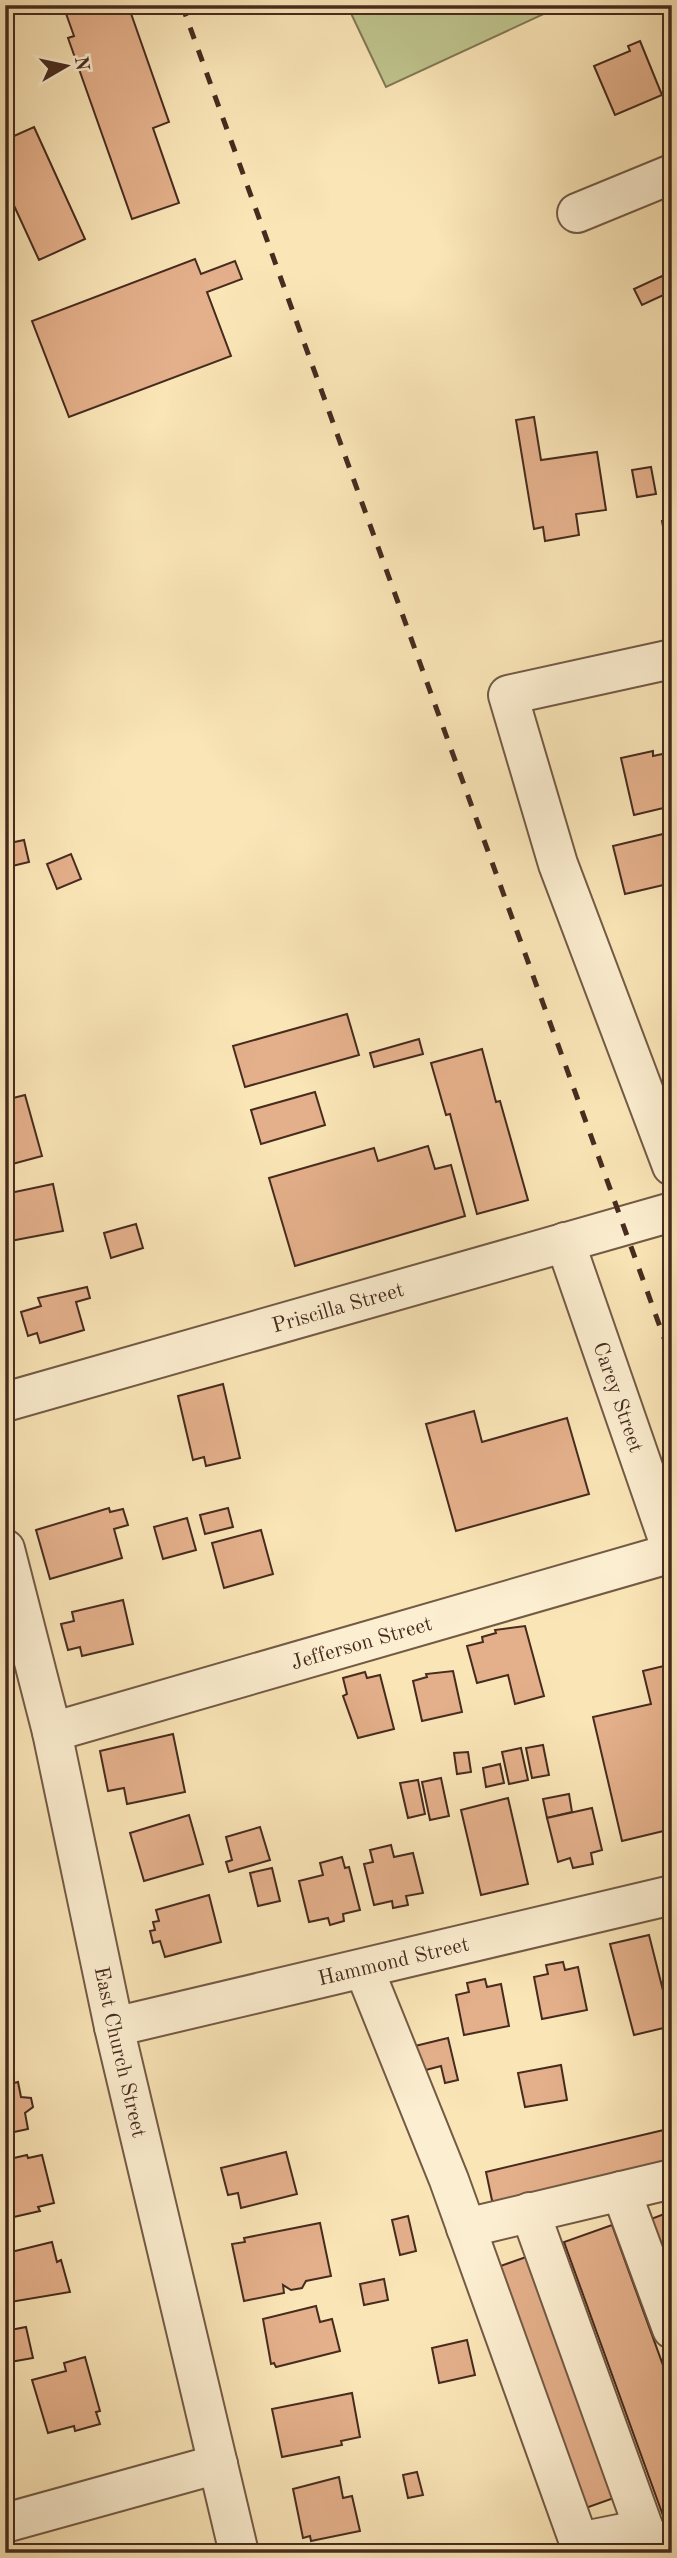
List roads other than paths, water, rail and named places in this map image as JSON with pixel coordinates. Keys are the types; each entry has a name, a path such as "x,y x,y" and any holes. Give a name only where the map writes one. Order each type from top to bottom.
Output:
{"street":[{"path":"577,213 672,174"},
{"path":"672,659 508,695 558,864 672,1166"},
{"name":"Priscilla Street","path":"5,1402 672,1212"},
{"name":"Carey Street","path":"565,1242 672,1552"},
{"name":"East Church Street","path":"5,1549 52,1732 114,2026 239,2553"},
{"name":"Jefferson Street","path":"52,1732 672,1552"},
{"name":"Hammond Street","path":"114,2026 672,1895"},
{"path":"364,1969 466,2228 579,2542 648,2541 530,2213"},
{"path":"466,2228 672,2179"},
{"path":"621,2191 672,2329"},
{"path":"5,2524 218,2465"}],"railway":[{"path":"182,5 672,1360"}]}
